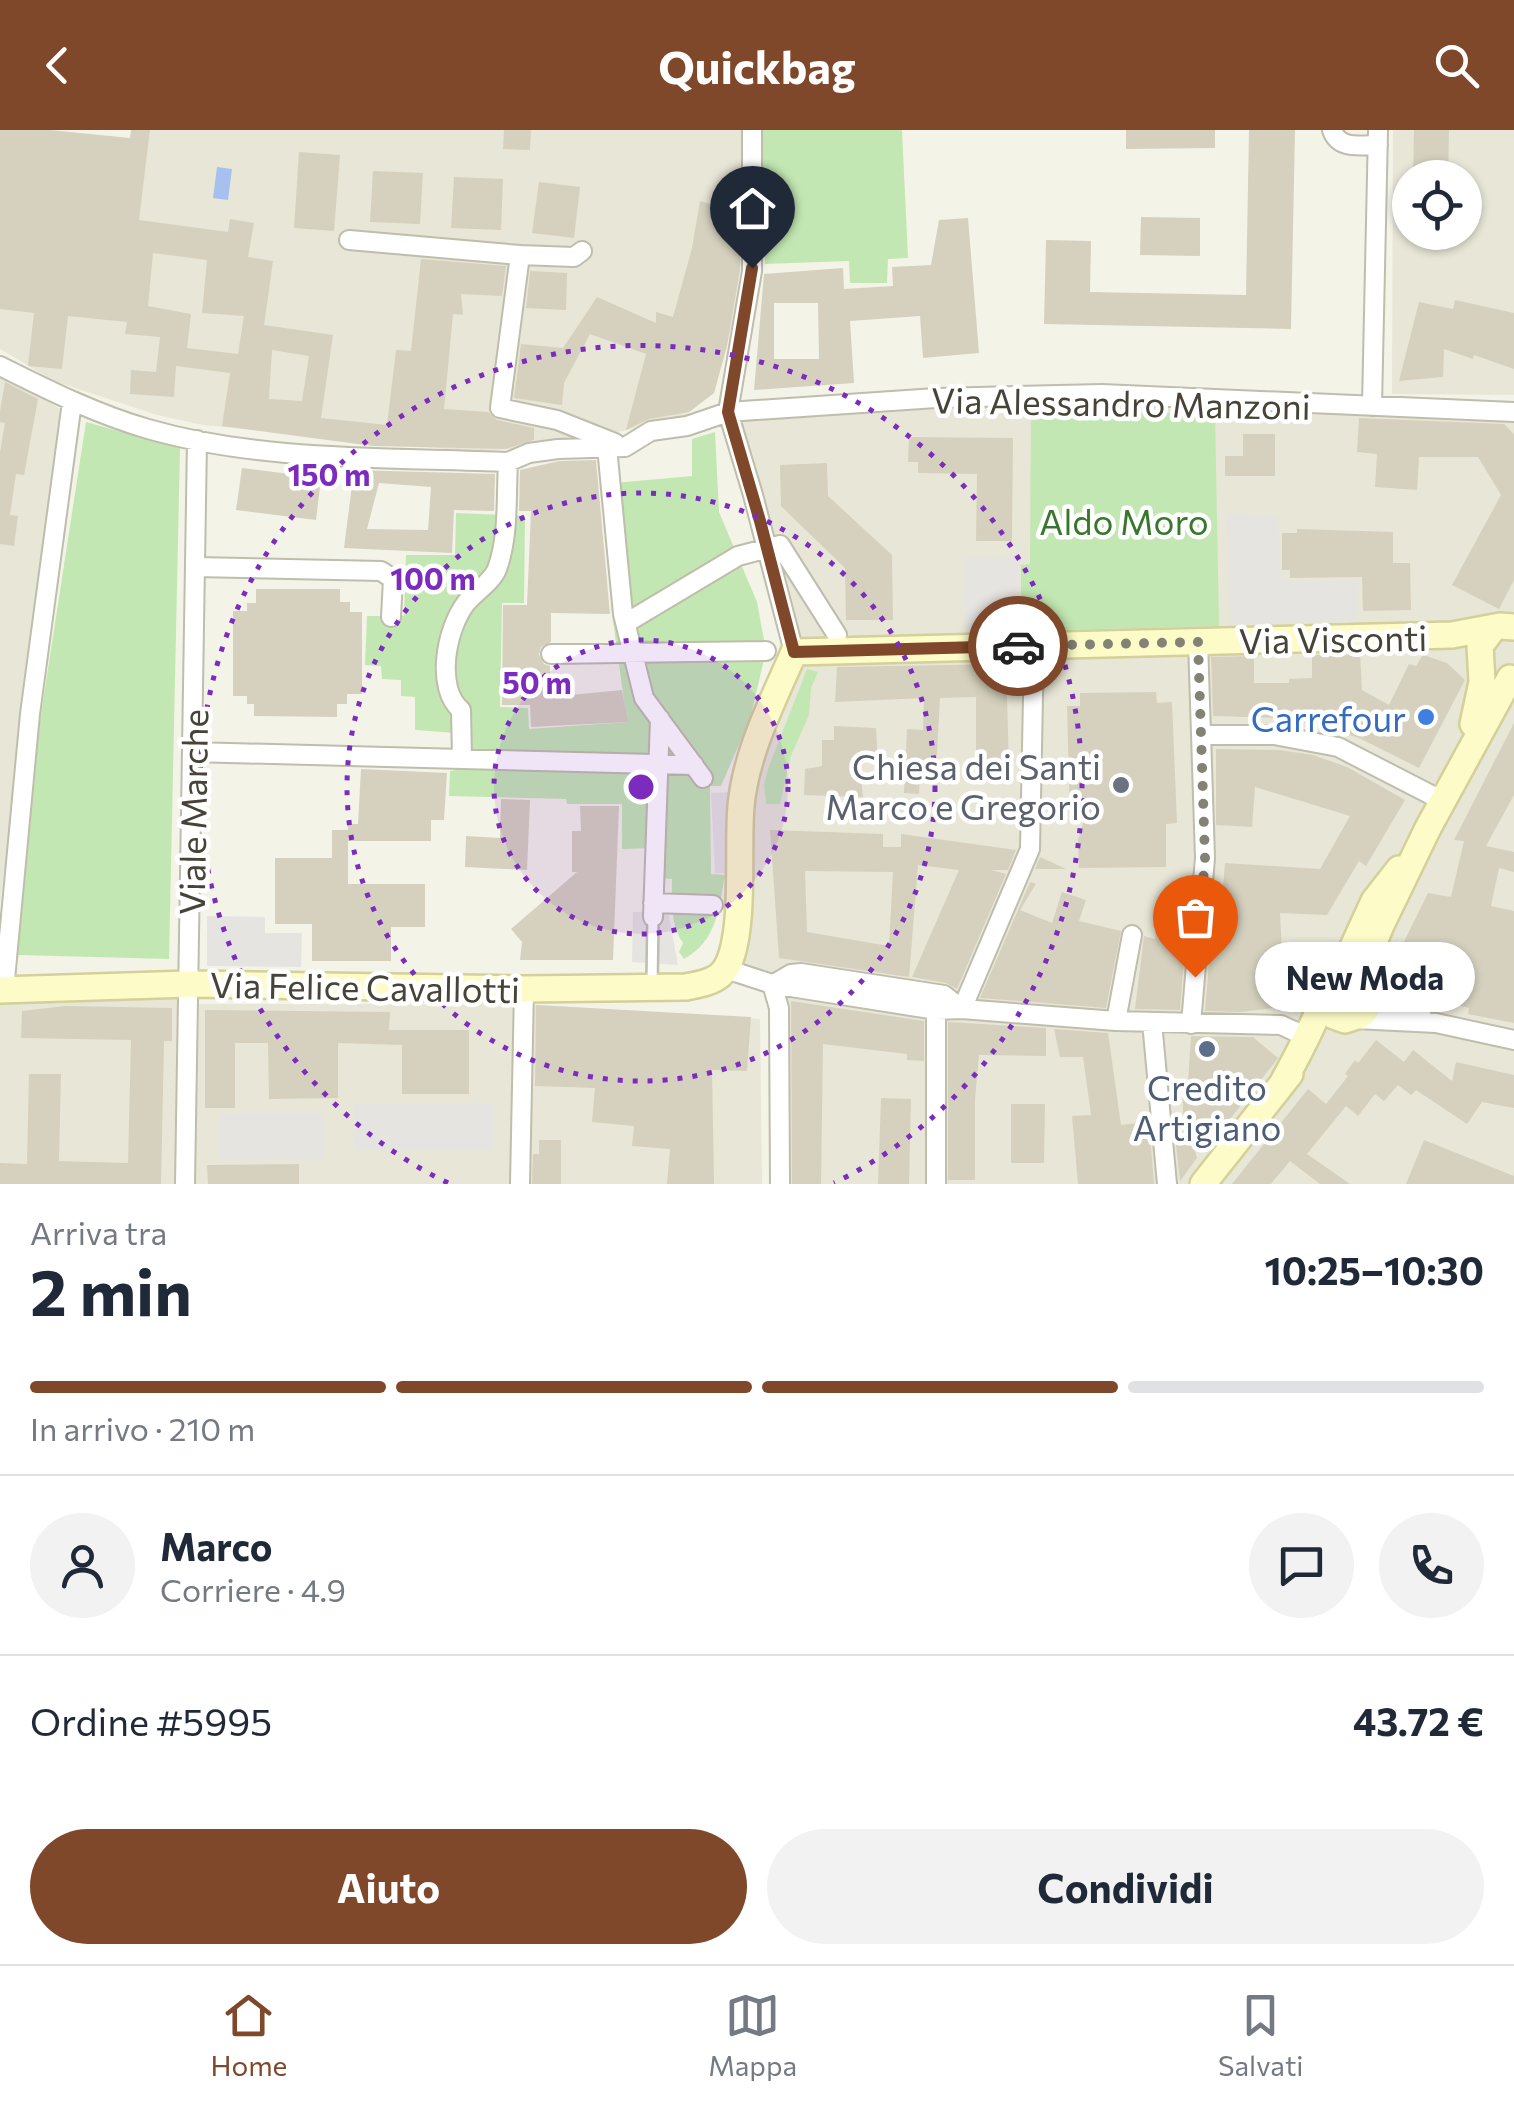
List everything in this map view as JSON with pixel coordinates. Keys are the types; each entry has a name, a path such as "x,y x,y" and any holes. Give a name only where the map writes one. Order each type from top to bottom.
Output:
{"street":[{"path":"752,130 752,271 728,412 794,652 748,768 741,804 735,939 726,969 773,984 936,1010 1280,1026 1307,1037"},
{"path":"1332,130 1336,140 1343,144 1378,138 1372,406"},
{"path":"349,240 520,255 574,257 582,251"},
{"path":"192,752 658,764 698,771 644,698 626,624 616,447 557,420 500,408 520,255"},
{"path":"0,366 72,402 149,430 197,440 282,452 508,462 502,549 496,574 463,607 452,631 446,670 452,702 462,710 458,757"},
{"name":"Via Alessandro Manzoni","path":"508,462 529,452 616,447 650,432 687,426 728,412 936,398 1091,394 1514,412"},
{"path":"2,990 30,714 72,402"},
{"name":"Viale Marche","path":"185,1184 197,440"},
{"path":"626,624 738,556 780,545 837,635"},
{"path":"196,566 381,571 393,579 392,616"},
{"path":"1465,758 1479,700 1483,666 1480,646 1508,628"},
{"name":"Via Visconti","path":"794,652 1452,636 1508,628"},
{"name":"Via Visconti","path":"1452,636 1466,642 1483,666"},
{"path":"1191,1020 1205,858 1198,642"},
{"path":"962,1009 1030,850 1034,646"},
{"path":"551,654 766,650"},
{"path":"1203,1184 1317,1042 1363,1014 1359,982 1376,937 1428,828 1512,677 1494,675 1483,666"},
{"path":"660,720 653,910 713,904"},
{"path":"1201,736 1274,736 1338,747 1443,801"},
{"path":"1116,1021 1132,935"},
{"name":"Via Felice Cavallotti","path":"2,990 189,984 652,987 709,982 726,969"},
{"path":"773,984 801,972 944,996 962,1009"},
{"path":"1282,1084 1307,1037 1326,985 1359,982 1436,1023"},
{"path":"773,984 779,1008 780,1184"},
{"path":"520,1184 524,989"},
{"path":"1323,997 1334,1016 1350,1020 1436,1023 1514,1040"},
{"path":"936,1010 936,1184"},
{"path":"1152,1022 1168,1184"}],"lane":[{"path":"652,987 653,910"}],"shaded area":[{"path":"150,130 744,130 743,250 732,326 714,393 679,420 545,446 477,452 203,425 157,415 54,381 0,349 0,281 128,303"},
{"path":"1393,130 1514,130 1514,395 1392,394 1393,250 1482,250 1482,160 1393,160"},
{"path":"0,373 62,410 0,904"},
{"path":"936,398 1514,412 1514,1184 788,1184 788,1003 772,984 726,969 741,804 794,652 728,412"},
{"path":"1226,514 1278,516 1281,582 1359,580 1358,622 1231,623"},
{"path":"1018,556 1021,631 965,632 963,558"},
{"path":"732,792 733,874 715,873 711,793"},
{"path":"668,911 678,965 632,962 633,912"},
{"path":"207,916 265,917 265,933 302,933 301,967 207,966"},
{"path":"182,990 179,1184 0,1184 0,996"},
{"path":"197,1004 523,1004 760,1019 762,1184 196,1184"},
{"path":"354,1103 493,1103 493,1150 354,1150"},
{"path":"219,1114 323,1114 323,1159 219,1159"}],"green space":[{"path":"762,130 902,130 908,258 888,259 887,283 850,283 849,261 765,264"},
{"name":"Aldo Moro","path":"1031,413 1215,413 1219,626 1021,631 1021,565 1030,564"},
{"path":"86,422 180,448 169,959 18,955 40,721"},
{"path":"715,432 719,512 757,602 766,651 750,719 721,786 710,786 711,874 725,875 718,911 703,943 684,959 679,952 683,943 674,920 672,879 656,878 653,848 622,849 622,804 449,796 450,771 455,770 456,733 415,730 415,697 401,696 401,680 382,679 381,666 365,665 367,616 404,616 406,555 455,555 456,513 525,516 524,603 502,603 500,707 528,708 529,729 627,722 612,614 603,484 692,476 692,439"},
{"path":"807,669 818,672 811,688 809,715 790,758 780,804 766,804 764,784 768,769"}],"water":[{"path":"217,167 232,169 228,200 213,198"}],"building":[{"path":"0,130 50,130 130,138 131,130 150,130 139,220 228,232 230,219 254,223 248,257 273,261 264,325 333,335 321,418 387,425 396,350 411,351 421,259 506,266 502,296 461,294 463,315 453,314 444,409 488,412 497,420 534,428 534,440 506,449 373,446 222,426 230,373 176,366 174,397 130,394 131,370 156,372 160,337 125,334 127,322 68,316 62,369 28,366 34,313 0,309","holes":["153,253 207,260 202,313 244,316 238,354 187,348 191,314 148,306","272,350 309,356 302,401 269,399"]},
{"path":"504,130 531,130 530,150 503,149"},
{"path":"1126,130 1215,130 1215,148 1126,149"},
{"path":"1249,130 1295,130 1291,329 1044,324 1046,240 1091,241 1090,292 1246,295"},
{"path":"1414,130 1449,130 1448,160 1413,160"},
{"path":"299,152 340,155 334,231 294,228"},
{"path":"373,171 423,173 420,224 370,222"},
{"path":"454,177 503,179 501,230 451,228"},
{"path":"539,182 580,187 574,238 532,233"},
{"path":"700,201 737,211 735,245 740,248 727,346 714,393 689,412 649,419 626,430 646,354 590,334 564,383 562,405 514,398 521,344 563,348 597,297 656,323 656,312 673,317"},
{"path":"1141,217 1200,218 1200,256 1140,255"},
{"path":"968,218 979,353 923,358 920,316 850,321 854,383 754,390 764,274 843,268 844,289 893,286 892,267 931,265 939,220","holes":["774,303 818,303 819,359 774,359"]},
{"path":"530,271 567,273 566,310 526,308"},
{"path":"1455,300 1514,313 1514,369 1444,349 1443,377 1399,381 1419,302 1453,309"},
{"path":"5,382 38,399 24,475 16,474 10,515 18,516 14,546 0,544 0,452 5,423 0,422 0,411"},
{"path":"1359,418 1504,424 1514,434 1514,580 1499,609 1452,585 1501,495 1478,457 1419,457 1417,490 1375,487 1377,454 1357,452"},
{"path":"1243,434 1275,434 1275,476 1225,476 1225,456 1243,456"},
{"path":"909,437 1013,438 1012,541 976,541 977,474 918,473 918,462 908,462"},
{"path":"596,460 610,614 551,613 551,642 541,647 539,655 550,666 550,697 622,690 628,722 531,727 530,705 502,705 503,605 527,605 531,511 519,511 520,470 559,461"},
{"path":"827,463 828,496 892,555 893,620 846,620 845,568 781,506 780,465"},
{"path":"242,468 321,478 316,520 236,510"},
{"path":"354,470 495,474 494,511 454,510 452,553 344,548","holes":["379,483 431,487 428,530 367,529"]},
{"path":"1297,529 1393,532 1393,563 1410,563 1411,610 1363,611 1362,577 1290,578 1290,570 1282,570 1282,533 1297,533"},
{"path":"256,589 340,589 340,602 350,602 350,612 362,612 362,694 347,694 347,704 337,704 337,717 254,716 254,704 247,704 247,696 233,696 233,611 247,611 247,603 256,603"},
{"path":"1360,654 1362,690 1389,705 1409,664 1416,666 1423,655 1447,663 1465,680 1419,768 1331,728 1282,718 1213,716 1211,657 1254,656 1254,683 1289,683 1289,679 1312,678 1312,655"},
{"path":"1006,664 1009,767 976,768 976,697 940,698 936,771 920,770 919,794 904,793 907,729 923,730 924,698 835,702 837,667"},
{"name":"Chiesa dei Santi Marco e Gregorio","path":"1156,692 1157,703 1172,702 1177,823 1166,824 1166,867 1079,868 1078,840 1088,806 1078,802 1070,819 1067,706 1080,706 1080,693"},
{"path":"1514,723 1514,795 1486,846 1514,852 1514,872 1499,868 1491,906 1514,911 1514,1023 1468,1014 1469,1008 1404,990 1391,968 1428,893 1451,897 1464,841 1454,840"},
{"path":"834,726 876,728 878,760 859,759 863,797 804,795 805,769 822,766 822,740 834,740"},
{"path":"1216,749 1313,755 1347,767 1405,800 1366,866 1359,861 1327,915 1280,913 1282,953 1276,953 1281,1007 1205,1011 1215,889 1223,888 1225,863 1320,869 1350,816 1255,787 1252,827 1216,825"},
{"path":"361,769 447,773 444,820 431,820 431,841 348,841 348,884 425,884 425,927 391,927 391,961 312,961 312,924 275,924 275,858 332,858 332,830 348,830 348,824 358,824"},
{"path":"501,799 530,800 527,870 465,867 466,836 500,838"},
{"path":"580,806 619,806 613,960 520,960 522,942 511,929 577,872 572,872 572,831 581,831"},
{"path":"770,830 883,834 883,847 901,847 901,834 1016,850 1008,870 991,870 1006,874 957,989 912,977 959,870 918,865 909,977 779,958","holes":["805,871 893,872 889,946 807,932"]},
{"path":"1040,857 1066,869 1035,869"},
{"path":"1030,882 1036,884 1020,910 1052,923 1062,892 1086,900 1079,921 1121,931 1106,1008 980,998"},
{"name":"Chiesa dei Santi Marco e Gregorio","path":"1166,898 1181,899 1188,908 1180,1010 1135,1009 1144,936 1155,939 1158,906"},
{"path":"791,1001 924,1021 924,1061 907,1060 907,1054 823,1044 821,1184 792,1184"},
{"path":"536,1005 751,1017 747,1071 712,1070 714,1184 667,1184 670,1149 632,1146 634,1126 592,1122 595,1088 535,1086"},
{"path":"65,1006 172,1008 172,1041 164,1041 161,1184 0,1184 0,1163 27,1164 29,1074 61,1074 59,1161 128,1163 131,1040 21,1038 22,1011"},
{"path":"205,1010 390,1012 389,1030 469,1030 469,1094 402,1094 402,1045 338,1043 338,1098 269,1099 268,1043 235,1043 235,1108 205,1108"},
{"path":"948,1022 1046,1028 1046,1056 979,1055 975,1180 948,1180"},
{"path":"1054,1029 1108,1033 1121,1125 1149,1122 1154,1184 1078,1184 1072,1116 1091,1115 1083,1057 1060,1057"},
{"path":"1191,1036 1253,1037 1278,1058 1223,1128 1191,1136 1197,1158 1180,1181 1174,1127 1183,1126 1183,1082 1188,1082"},
{"path":"1376,1040 1404,1062 1413,1050 1452,1081 1456,1062 1514,1075 1514,1108 1482,1102 1467,1124 1416,1090 1411,1095 1398,1085 1384,1101 1375,1094 1358,1116 1346,1106 1307,1154 1350,1184 1320,1184 1290,1161 1271,1184 1232,1184 1308,1089 1326,1104 1355,1060 1358,1063"},
{"path":"881,1098 911,1099 909,1184 878,1184"},
{"path":"1011,1104 1045,1104 1044,1163 1011,1163"},
{"path":"539,1140 561,1140 561,1184 532,1184 533,1154 539,1154"},
{"path":"1424,1140 1514,1176 1514,1184 1406,1184"},
{"path":"299,1164 299,1184 208,1184 207,1165"}],"way so far":[{"path":"1018,646 1198,642 1205,858 1195,977"}],"place":[{"name":"Carrefour","path":"1426,717"},
{"name":"Chiesa dei Santi Marco e Gregorio","path":"1121,785"},
{"name":"New Moda","path":"1195,977"},
{"name":"Credito Artigiano","path":"1207,1049"}],"route":[{"path":"752,268 728,412 794,652 1018,646"}]}
